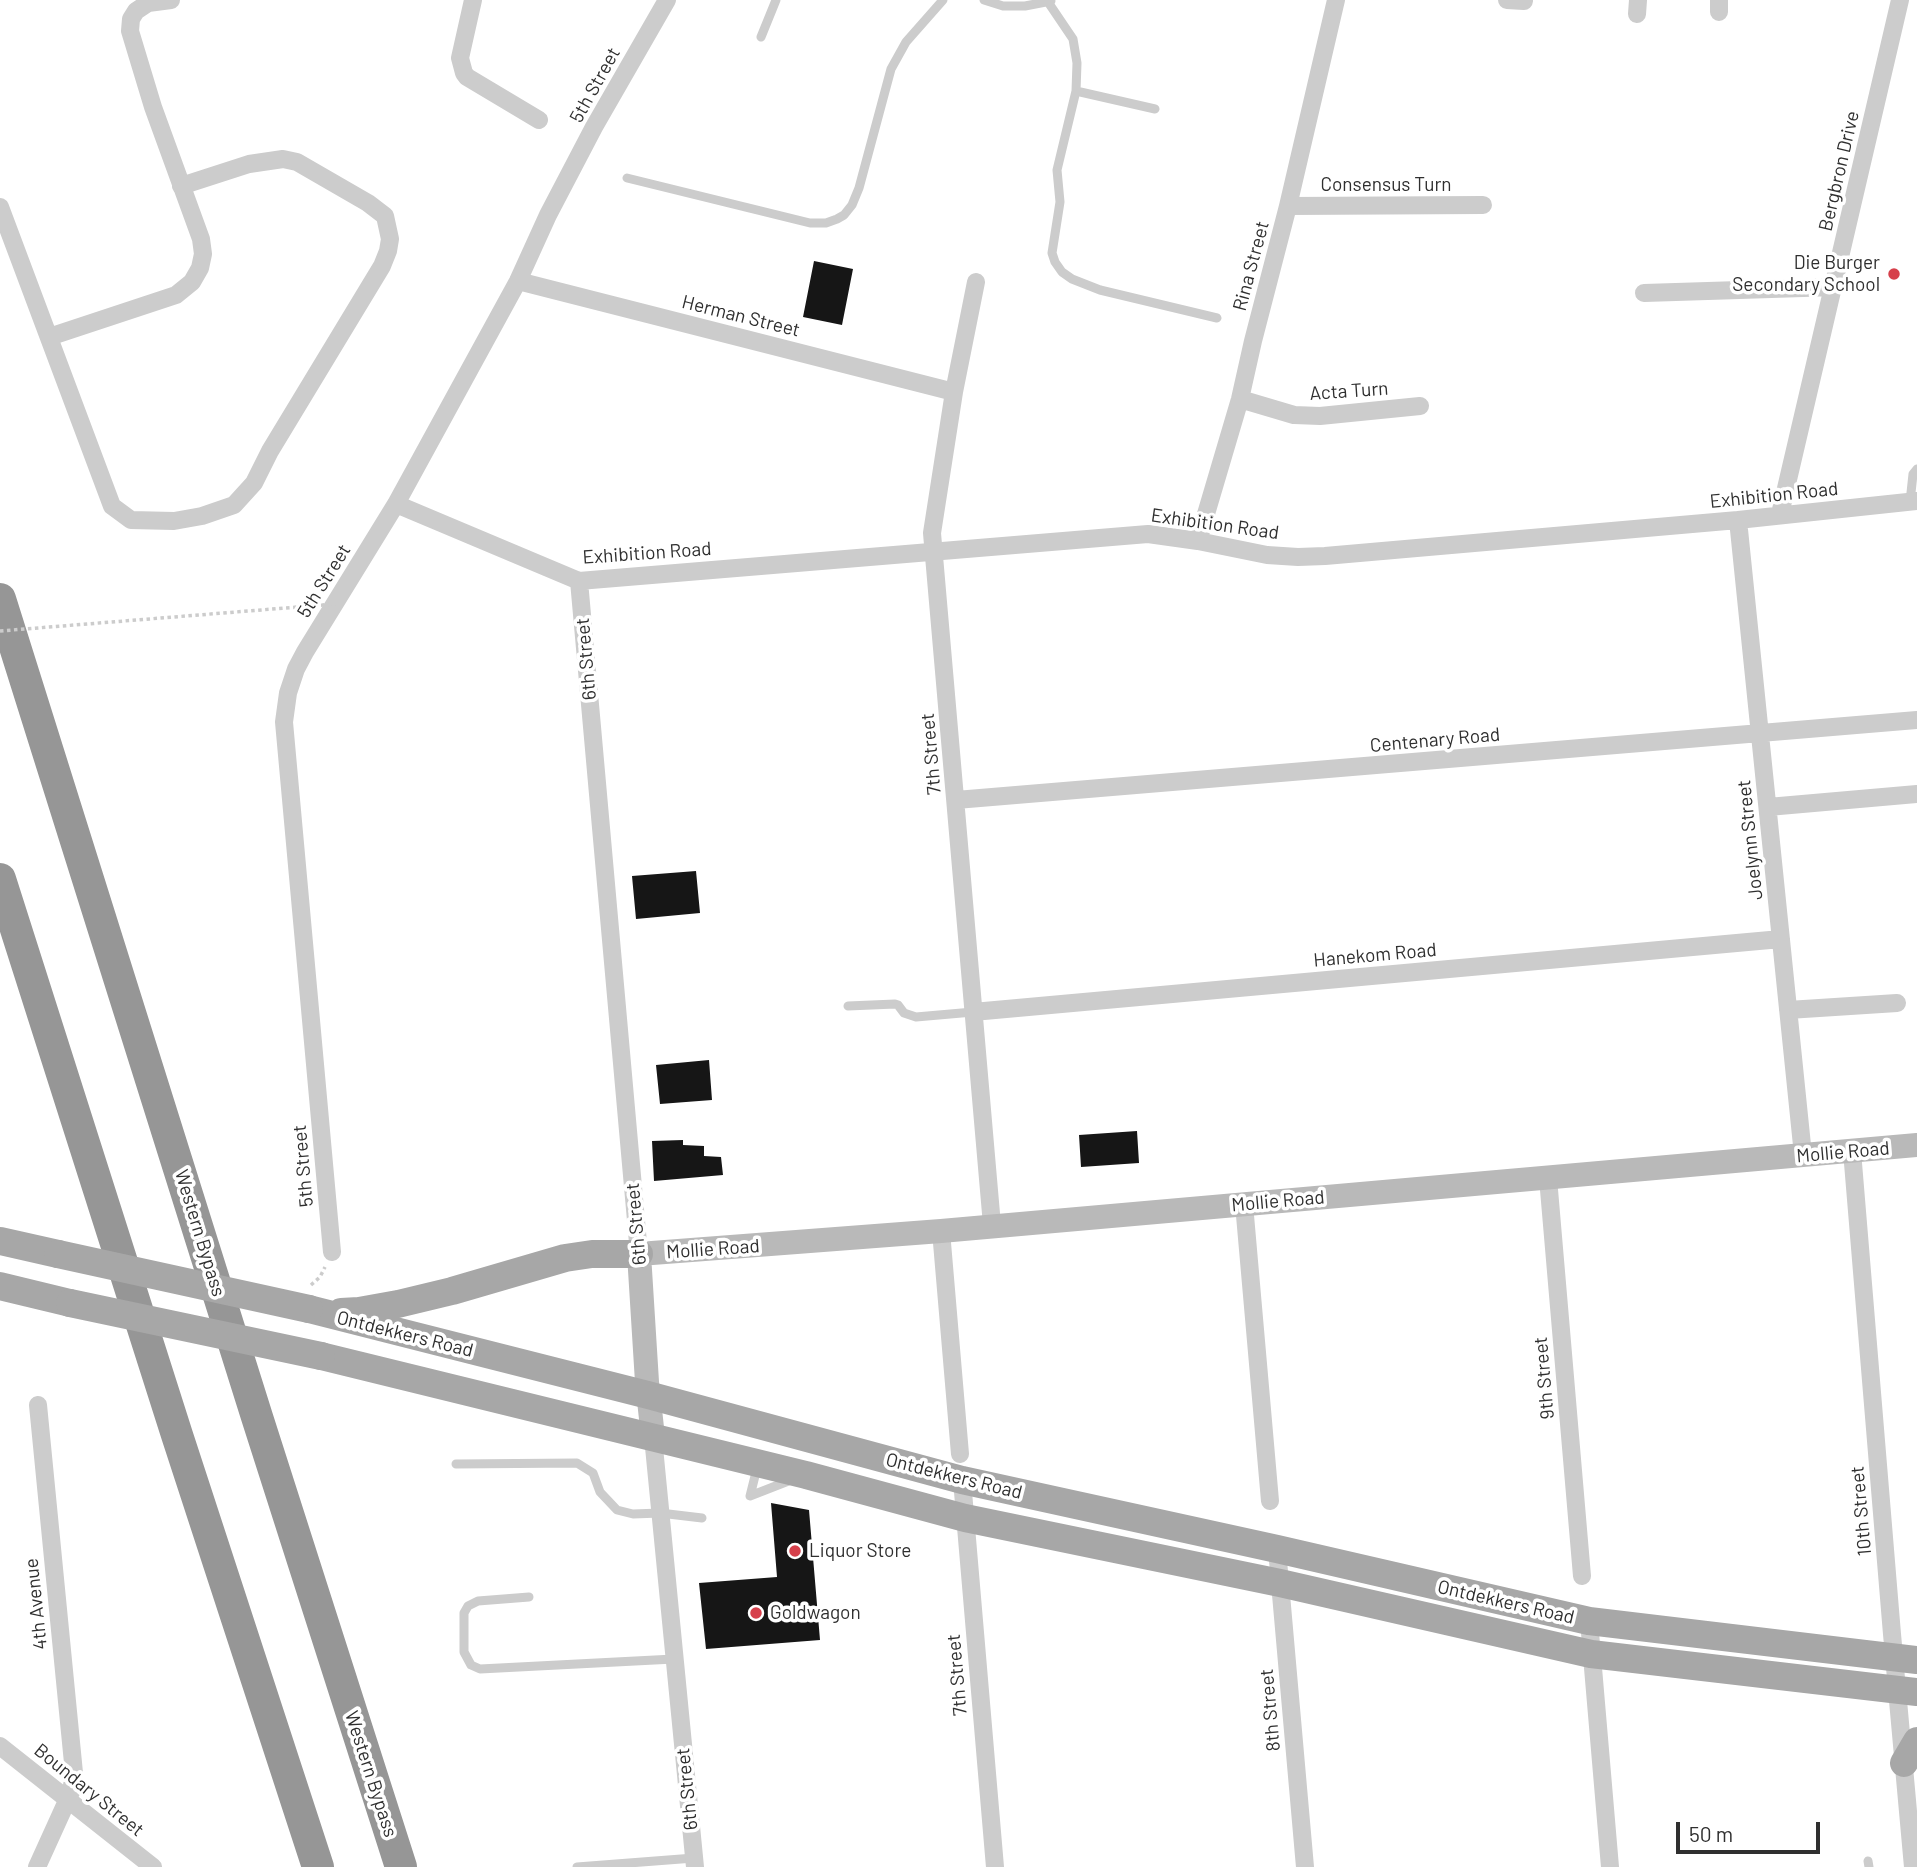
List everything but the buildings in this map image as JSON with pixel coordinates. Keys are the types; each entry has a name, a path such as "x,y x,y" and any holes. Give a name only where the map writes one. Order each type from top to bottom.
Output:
{"highway":[{"name":"Western Bypass","path":"0,599 401,1867"},
{"path":"0,879 318,1867"}],"main road":[{"name":"Mollie Road","path":"639,1254 942,1231 1917,1145"},
{"name":"Ontdekkers Road","path":"0,1241 306,1309 648,1395 961,1467 1277,1549 1589,1620 1906,1658"},
{"path":"306,1309 359,1311 452,1291 565,1258 592,1254 639,1254"},
{"name":"6th Street","path":"639,1254 653,1437"},
{"name":"Ontdekkers Road","path":"0,1286 321,1356 806,1475 965,1518 1280,1583 1591,1654 1907,1691"}],"street":[{"path":"49,337 176,295 192,282 200,268 203,254 201,239 153,107 130,31 131,19 136,11 148,3 172,0"},
{"path":"473,0 460,58 464,72 467,77 539,120"},
{"name":"5th Street","path":"331,1252 284,722 288,693 304,652 396,504 518,281 548,215 594,127 667,0"},
{"name":"Rina Street","path":"1198,541 1240,400 1289,206 1336,0"},
{"path":"1507,0 1524,1"},
{"name":"Bergbron Drive","path":"1780,514 1900,0"},
{"path":"0,207 112,506 131,520 174,521 202,516 234,505 254,483 270,451 382,266 390,239 385,216 368,202 297,162 283,159 249,164 181,186"},
{"name":"Consensus Turn","path":"1289,206 1483,205"},
{"name":"Herman Street","path":"518,281 954,392"},
{"name":"7th Street","path":"976,282 954,392 932,533 992,1225"},
{"path":"1644,293 1835,287"},
{"name":"Acta Turn","path":"1240,400 1294,415 1320,416 1420,407"},
{"name":"Exhibition Road","path":"396,504 579,581 1148,534 1267,555 1325,556 1738,520 1913,501"},
{"name":"Joelynn Street","path":"1738,520 1803,1155"},
{"name":"6th Street","path":"579,581 639,1254"},
{"name":"Centenary Road","path":"956,800 1917,720"},
{"path":"1768,807 1917,793"},
{"name":"Hanekom Road","path":"973,1012 1781,939"},
{"path":"1788,1010 1897,1003"},
{"name":"10th Street","path":"1852,1151 1906,1658 1913,1867"},
{"name":"9th Street","path":"1548,1178 1582,1576"},
{"path":"1244,1204 1269,1501"},
{"name":"7th Street","path":"942,1231 995,1867"},
{"name":"4th Avenue","path":"37,1867 68,1799 74,1773 38,1405"},
{"name":"6th Street","path":"653,1437 694,1862"},
{"name":"8th Street","path":"1277,1549 1305,1867"},
{"path":"1589,1620 1610,1867"},
{"name":"Boundary Street","path":"0,1746 153,1867"}],"lane":[{"path":"761,37 776,0"},
{"path":"627,178 810,223 826,223 837,219 852,205 859,188 891,69 906,42 943,0"},
{"path":"984,0 1003,6 1024,6 1050,1 1073,39 1077,63 1076,91 1057,170 1060,202 1052,253 1062,272 1100,290 1217,318"},
{"path":"1076,91 1155,109"},
{"path":"1913,501 1913,474 1917,469"},
{"path":"848,1006 895,1004 904,1013 916,1017 973,1012"},
{"path":"456,1464 577,1463 593,1473 600,1492 617,1510 633,1514 660,1513 702,1518"},
{"path":"529,1597 478,1601 468,1606 464,1613 464,1652 471,1665 481,1669 674,1659"},
{"path":"577,1867 694,1862"}],"path":[{"path":"0,631 335,604"},
{"path":"306,1309 331,1252"}],"place":[{"name":"Die Burger Secondary School","path":"1894,274"},
{"name":"Liquor Store","path":"795,1551"},
{"name":"Goldwagon","path":"756,1613"}]}
